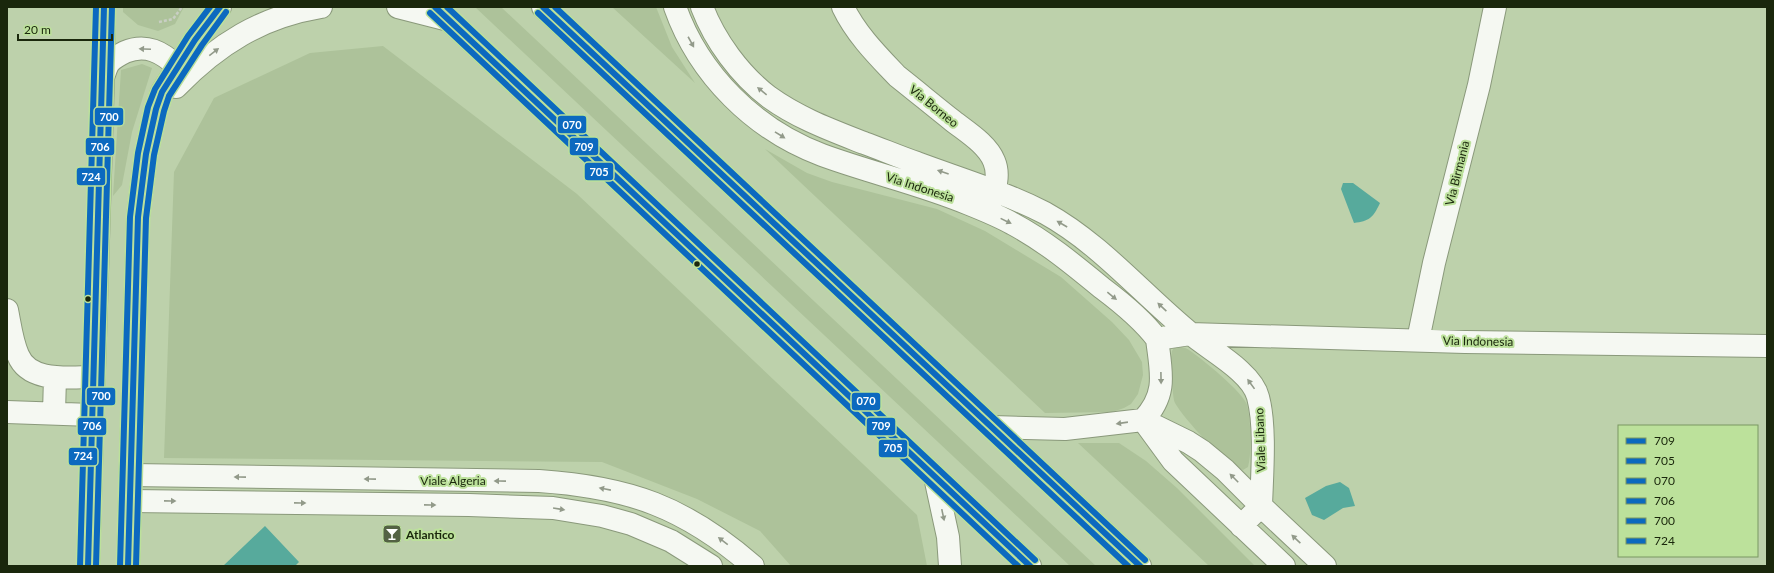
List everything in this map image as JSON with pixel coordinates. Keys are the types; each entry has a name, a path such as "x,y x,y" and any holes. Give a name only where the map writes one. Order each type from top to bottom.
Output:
{"street":[{"path":"88,566 104,7"},
{"path":"128,566 139,211 146,154 156,109 162,92 195,40 220,7"},
{"path":"156,109 195,67 231,40 278,17 320,7"},
{"path":"398,7 442,13 1030,566"},
{"path":"543,7 1140,566"},
{"name":"Via Indonesia","path":"675,7 694,48 716,79 738,103 769,128 786,138 821,154 930,189 987,212 1014,225 1072,264 1137,317 1158,339 1190,334 1465,342 1767,346"},
{"name":"Via Indonesia","path":"702,7 719,39 745,75 756,86 781,105 830,130 915,163 995,191 1044,213 1070,228 1113,262 1190,334"},
{"name":"Via Borneo","path":"843,7 861,35 898,76 978,141 991,155 996,168 995,191 987,212"},
{"name":"Via Birmania","path":"1418,340 1434,263 1479,85 1495,7"},
{"path":"103,77 108,64 119,54 135,49 145,48 155,50 164,55 178,67"},
{"path":"7,310 11,343 24,365 34,372 55,378 93,377"},
{"name":"Viale Libano","path":"1190,334 1238,370 1248,380 1258,396 1262,419 1261,506"},
{"path":"1143,420 1154,408 1158,400 1160,390 1158,339"},
{"path":"54,413 55,378"},
{"path":"7,412 92,415"},
{"path":"992,427 1065,429 1143,420 1188,442 1202,451 1225,470 1325,566"},
{"path":"1143,420 1173,461 1284,566"},
{"name":"Viale Algeria","path":"131,475 539,481 576,484 642,498 679,514 720,539 753,566"},
{"path":"935,477 948,537 950,566"},
{"path":"469,505 470,481"},
{"name":"Viale Algeria","path":"131,501 469,505 553,508 617,519 671,541 711,566"},
{"path":"1241,526 1261,506"}],"path":[{"path":"154,23 173,19 182,7"}],"green space":[{"path":"123,7 184,7 175,24 158,31 138,25 123,12"},
{"path":"475,7 501,7 1096,566 1070,566"},
{"path":"612,7 656,7 672,47 695,83"},
{"path":"383,46 577,194 917,515 927,566 791,566 760,531 697,499 602,462 164,458 174,172 214,98 310,53"},
{"path":"142,64 152,68 132,132 122,185 113,196 121,70"},
{"path":"765,149 807,173 832,182 937,209 985,231 1061,277 1112,322 1129,340 1142,362 1143,375 1138,394 1131,404 1112,412 1045,413"},
{"path":"1175,346 1186,348 1195,354 1238,392 1247,405 1250,428 1250,445 1248,467 1243,470 1226,460 1216,451 1187,420 1175,403 1171,357"},
{"path":"1078,443 1119,443 1146,461 1177,488 1255,566 1209,566"}],"water":[{"path":"1343,183 1353,183 1380,203 1370,218 1354,223 1341,189"},
{"path":"1340,482 1349,488 1355,506 1343,508 1324,520 1312,515 1305,498 1326,486"},
{"path":"265,526 299,562 295,566 223,566"}],"transit line":[{"name":"724","path":"80,566 96,7"},
{"name":"706","path":"88,566 104,7"},
{"name":"700","path":"96,566 112,7"},
{"name":"724","path":"120,566 130,217 138,153 148,107 155,89 188,36 210,7"},
{"name":"706","path":"128,566 138,217 146,154 156,109 162,92 195,40 220,7"},
{"name":"709","path":"435,7 1030,566"},
{"name":"070","path":"447,7 1035,560"},
{"name":"709","path":"543,7 1140,566"},
{"name":"070","path":"555,7 1145,560"},
{"name":"700","path":"136,566 146,218 154,155 169,96 202,45 226,12"},
{"name":"705","path":"430,13 1018,566"},
{"name":"705","path":"538,13 1128,566"}],"place":[{"name":"Atlantico","path":"392,534"}]}
